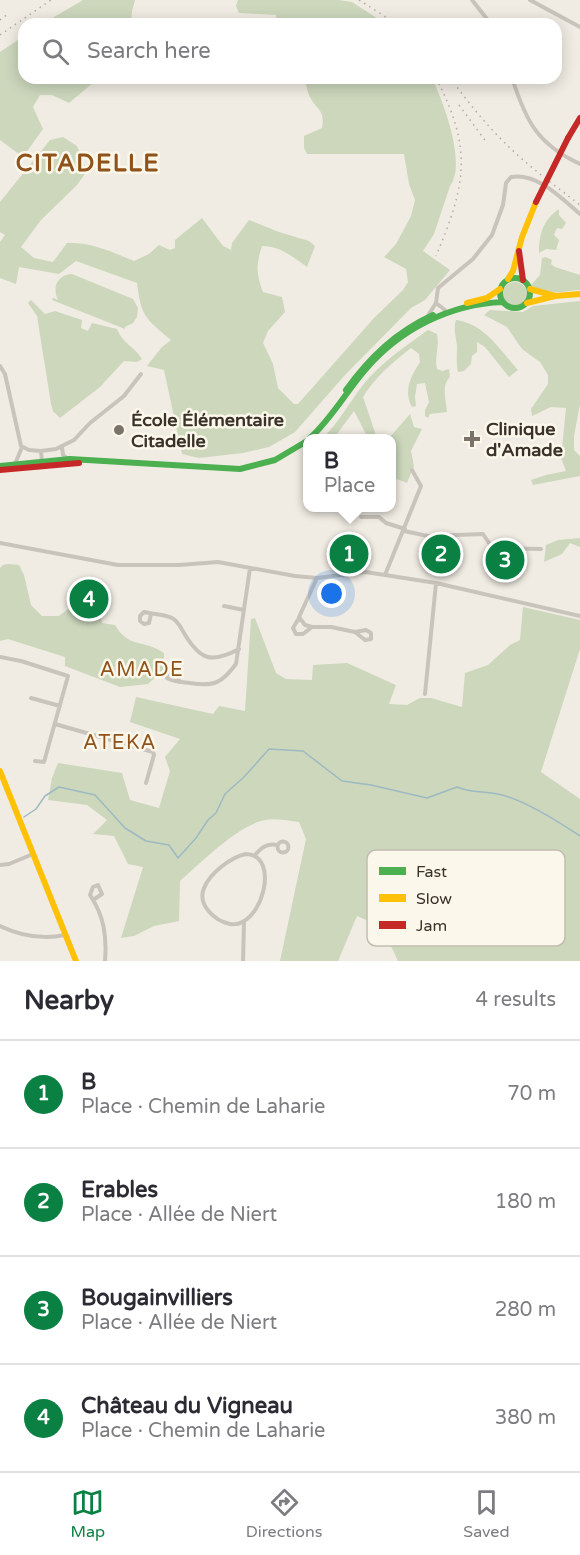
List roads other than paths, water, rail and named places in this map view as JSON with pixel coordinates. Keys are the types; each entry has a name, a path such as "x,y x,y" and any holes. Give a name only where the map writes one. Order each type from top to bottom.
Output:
{"main road":[{"path":"323,425 356,376 388,341 426,318 487,298 501,289 508,279 536,202 580,117"},
{"path":"519,251 523,280 530,289 555,296"},
{"path":"508,279 523,280"},
{"path":"501,289 503,302"},
{"path":"527,303 530,289"},
{"path":"314,434 366,369 402,336 451,311 480,304 503,302 515,308 555,296 580,294"},
{"path":"0,468 70,459 240,469 280,458 303,443"},
{"path":"0,468 15,464 102,461"},
{"path":"0,771 76,961"}],"street":[{"path":"472,0 486,18"},
{"path":"530,0 580,27"},
{"path":"514,84 524,114 535,131 555,150 580,164"},
{"path":"426,318 436,303 438,288 473,259 492,235 503,205 508,179 524,176 550,190 580,214"},
{"path":"436,303 445,310"},
{"path":"0,366 5,374 22,447 15,464"},
{"path":"22,447 41,451 62,447 74,440 90,423 124,396 141,374"},
{"path":"62,447 64,457 70,459"},
{"path":"41,451 42,463"},
{"path":"385,574 421,486 412,470"},
{"path":"361,517 380,517 386,523 428,536 483,534 489,543 497,548 541,549"},
{"path":"0,543 118,565 179,565 218,562 317,578 364,572 385,574 436,583 580,616"},
{"path":"179,682 203,685 216,683 228,675 236,664 250,568"},
{"path":"312,627 303,634 296,634 293,628 317,578"},
{"path":"425,694 436,583"},
{"path":"224,606 244,609"},
{"path":"151,614 171,617 178,623 199,654 211,658 223,657 239,649"},
{"path":"299,617 305,626 331,627 355,632"},
{"path":"0,657 68,675 44,762 35,761"},
{"path":"31,698 60,706"},
{"path":"55,723 153,752 146,783"},
{"path":"255,855 264,866 265,879 255,913 244,923 227,923 213,916 205,906 202,894 207,882 239,855 255,855 262,847 271,843 278,845"},
{"path":"0,865 9,864 33,854"},
{"path":"93,900 106,936 105,961"},
{"path":"243,961 244,923"},
{"path":"0,926 24,936 65,935"}],"waterway":[{"path":"24,817 36,809 45,796 59,787 95,795 125,828 146,841 169,845 178,858 216,813 225,794 269,749 303,751 342,781 427,798 457,787 502,795 532,807 580,836"}],"railway":[{"path":"25,18 51,0"},
{"path":"359,0 388,18"},
{"path":"0,20 9,13"},
{"path":"0,35 18,23"},
{"path":"436,256 454,208 461,167 456,126 439,84"},
{"path":"455,84 510,148 539,174 580,205"},
{"path":"459,105 487,143"}],"place":[{"name":"École Élémentaire Citadelle","path":"119,430"},
{"name":"Clinique d'Amade","path":"472,439"},
{"name":"B","path":"349,554"},
{"name":"Erables","path":"441,554"},
{"name":"Bougainvilliers","path":"505,560"},
{"name":"Château du Vigneau","path":"89,599"}],"district":[{"name":"CITADELLE","path":"88,163"},
{"name":"AMADE","path":"142,669"},
{"name":"ATEKA","path":"120,742"}]}
